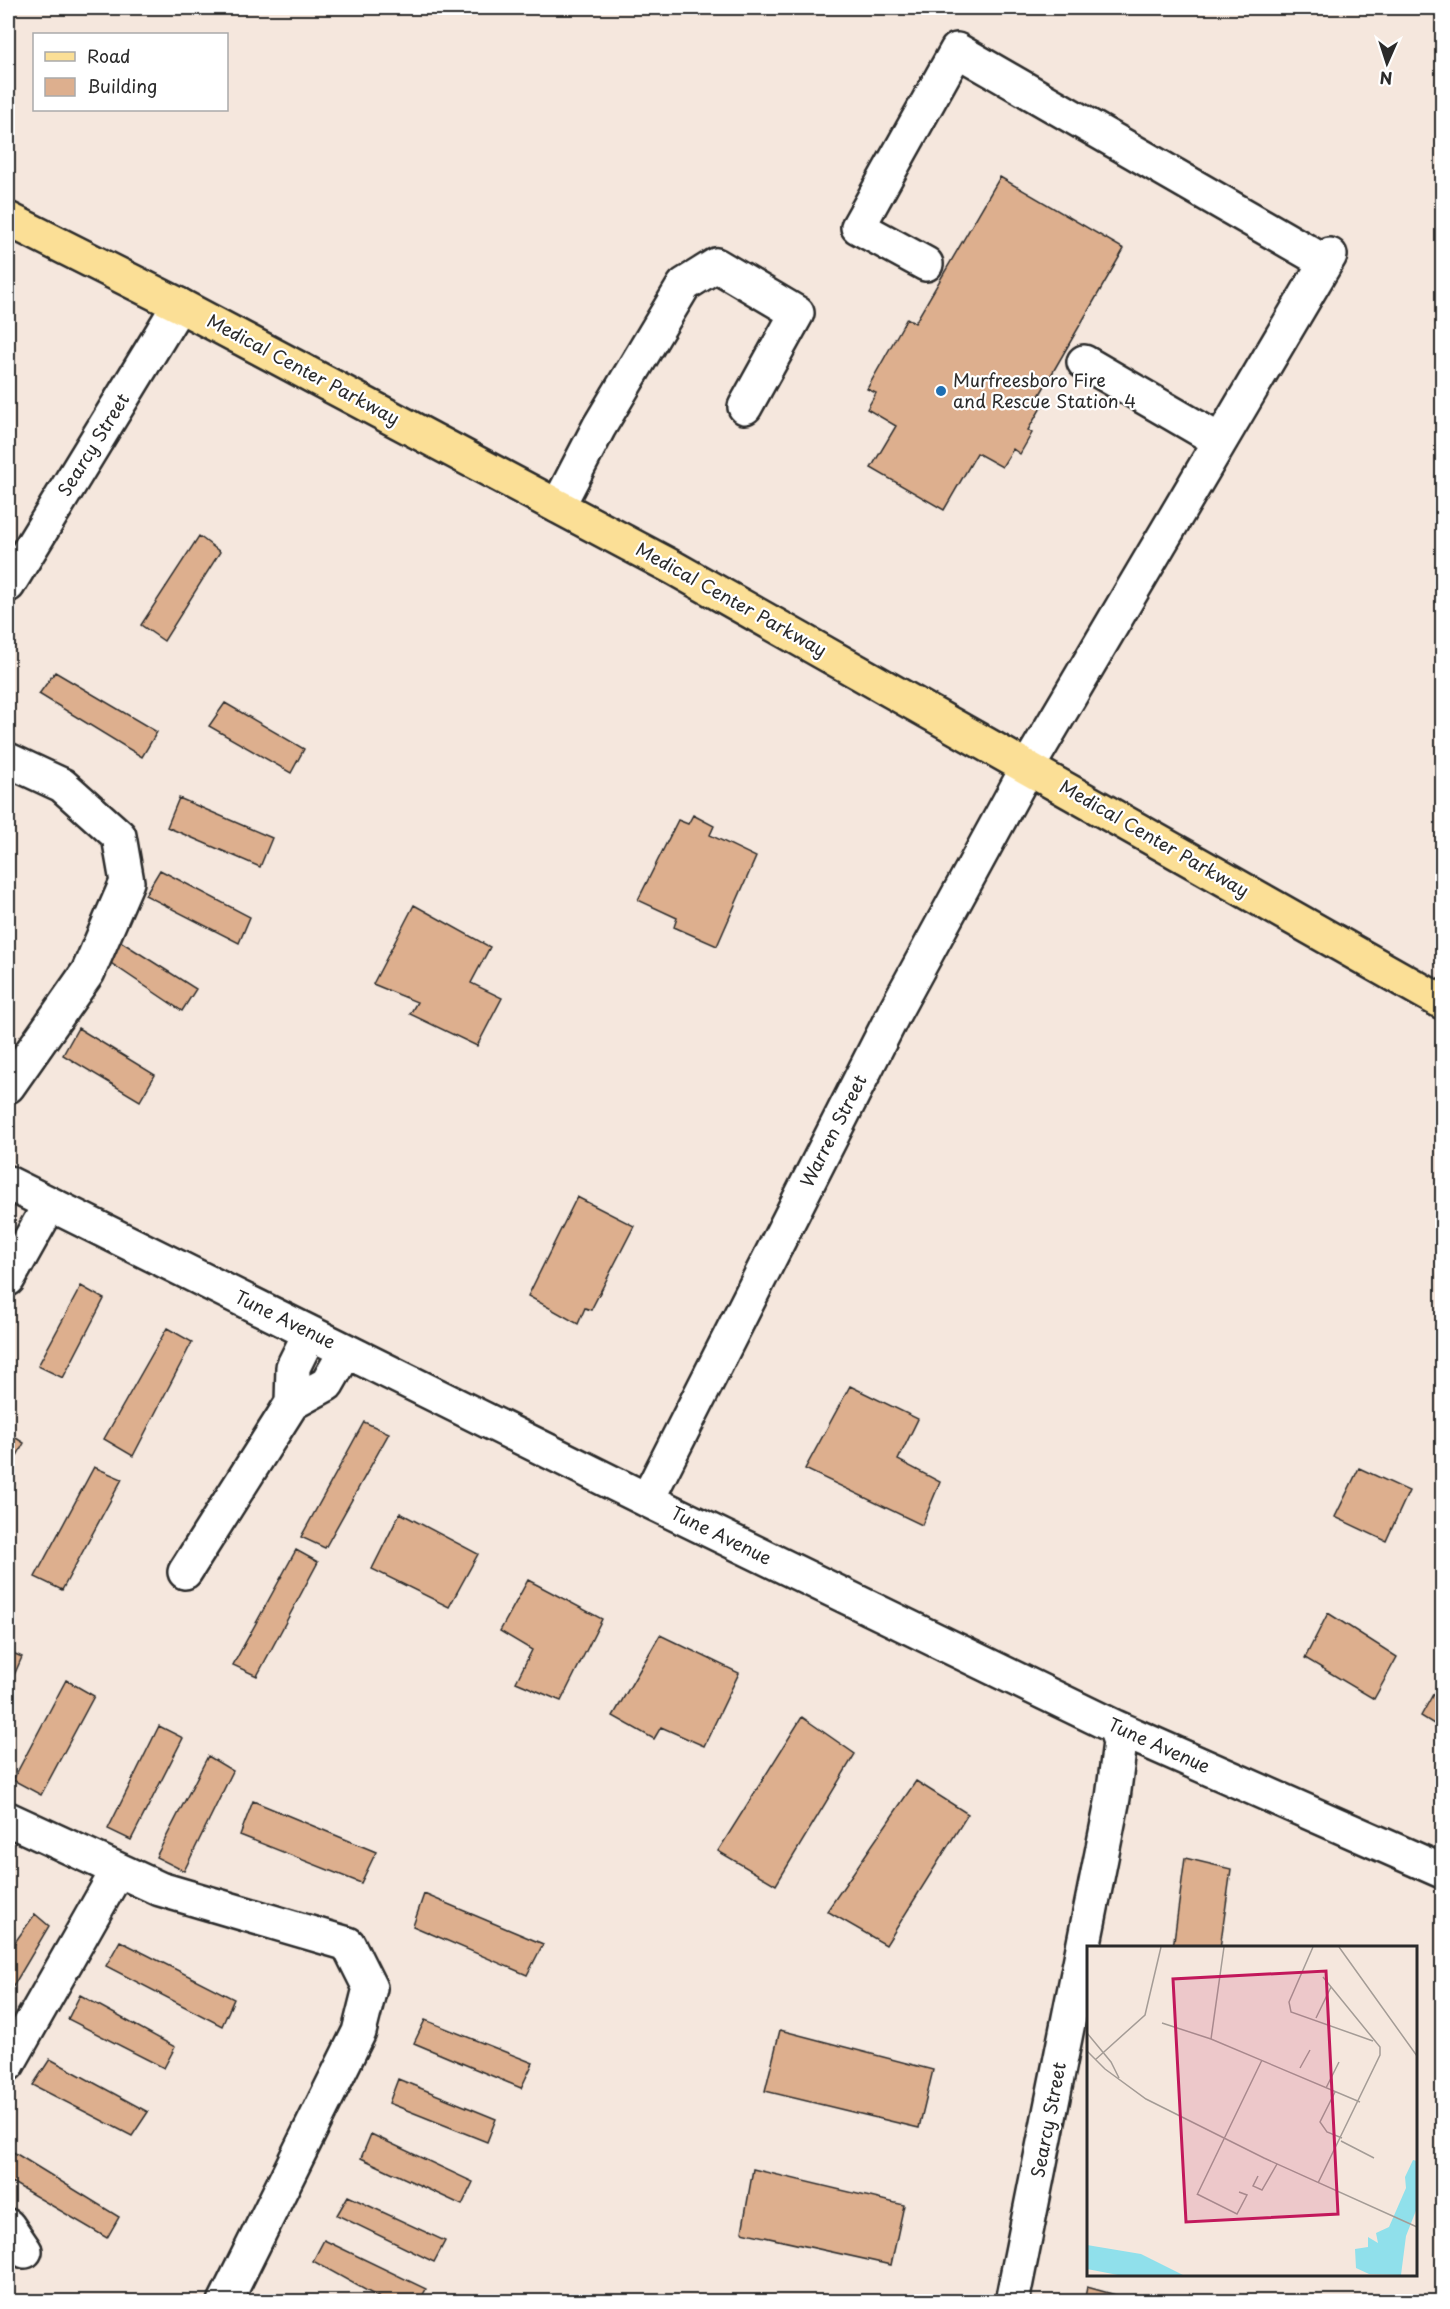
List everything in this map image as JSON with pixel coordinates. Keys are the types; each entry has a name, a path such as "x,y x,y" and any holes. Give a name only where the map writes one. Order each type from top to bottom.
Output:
{"main road":[{"name":"Medical Center Parkway","path":"8,219 179,304 674,568 1443,1002"}],"street":[{"name":"Warren Street","path":"647,1500 895,1011 1028,767 1328,259 957,50 858,227 926,264"},
{"path":"558,506 599,427 684,285 716,265 796,313 745,406"},
{"name":"Searcy Street","path":"8,585 179,304"},
{"path":"1084,362 1220,441"},
{"path":"8,760 62,785 119,836 127,882 88,972 8,1086"},
{"name":"Tune Avenue","path":"8,1183 647,1500 1115,1727 1443,1871"},
{"path":"8,1279 50,1204"},
{"path":"292,1403 293,1366 310,1333"},
{"path":"185,1572 292,1403 327,1384 346,1350"},
{"name":"Searcy Street","path":"1012,2301 1113,1798 1120,1742 1115,1727"},
{"path":"8,1819 160,1889 348,1944 370,1988 359,2032 225,2301"},
{"path":"8,2064 118,1870"}],"building":[{"path":"1000,177 1124,249 1039,396 1046,399 1028,430 1032,433 1020,454 1013,449 1002,467 977,453 944,510 871,468 896,426 867,409 876,393 867,389 907,318 915,323"},
{"path":"199,536 220,552 164,641 141,625"},
{"path":"55,672 157,732 142,757 39,694"},
{"path":"225,703 304,749 291,773 209,726"},
{"path":"179,798 272,838 260,867 167,827"},
{"path":"693,815 714,826 710,835 756,857 717,946 674,927 677,918 638,900 678,820 688,824"},
{"path":"160,870 250,917 239,943 145,895"},
{"path":"414,905 490,947 471,983 502,998 477,1046 410,1014 417,1002 373,984"},
{"path":"112,936 196,989 182,1011 99,955"},
{"path":"78,1028 155,1075 140,1101 63,1055"},
{"path":"577,1197 634,1226 591,1310 585,1308 578,1324 528,1296"},
{"path":"81,1286 104,1299 63,1378 38,1366"},
{"path":"167,1328 192,1342 133,1456 104,1439"},
{"path":"850,1386 918,1419 898,1460 940,1482 922,1525 805,1469"},
{"path":"364,1422 389,1433 325,1548 301,1537"},
{"path":"8,1433 24,1443 8,1472"},
{"path":"94,1467 122,1479 62,1590 35,1577"},
{"path":"1359,1468 1409,1491 1386,1541 1335,1517"},
{"path":"400,1513 478,1554 449,1607 372,1569"},
{"path":"296,1550 318,1562 257,1676 233,1665"},
{"path":"528,1580 602,1619 561,1701 516,1682 532,1650 500,1631"},
{"path":"1328,1613 1397,1657 1374,1699 1305,1658"},
{"path":"660,1635 739,1673 704,1746 661,1727 654,1739 613,1716"},
{"path":"8,1651 22,1657 8,1689"},
{"path":"1442,1678 1442,1729 1421,1716"},
{"path":"66,1680 94,1696 41,1795 13,1780"},
{"path":"802,1717 855,1754 776,1885 718,1851"},
{"path":"159,1726 183,1738 131,1840 108,1829"},
{"path":"208,1756 233,1771 184,1871 156,1857"},
{"path":"916,1781 968,1814 886,1945 827,1911"},
{"path":"253,1801 376,1852 361,1883 240,1835"},
{"path":"1185,1858 1231,1869 1220,1946 1173,1946"},
{"path":"424,1894 543,1944 527,1975 413,1926"},
{"path":"35,1914 49,1926 8,1995 8,1952"},
{"path":"120,1941 234,1999 222,2026 106,1966"},
{"path":"80,1995 175,2047 164,2068 68,2019"},
{"path":"425,2020 533,2063 521,2088 414,2043"},
{"path":"780,2030 933,2070 919,2128 765,2091"},
{"path":"50,2059 148,2112 132,2136 33,2085"},
{"path":"398,2079 496,2119 487,2142 389,2103"},
{"path":"371,2134 473,2182 462,2205 361,2158"},
{"path":"10,2150 119,2217 107,2238 8,2180"},
{"path":"753,2169 904,2205 891,2265 742,2232"},
{"path":"348,2196 445,2241 434,2262 337,2215"},
{"path":"324,2240 426,2289 419,2302 387,2302 313,2261"},
{"path":"1087,2287 1141,2302 1084,2302"},
{"path":"8,2294 21,2302 8,2302"},
{"path":"288,2296 300,2302 284,2302"}],"place":[{"name":"Murfreesboro Fire and Rescue Station 4","path":"941,391"}]}
